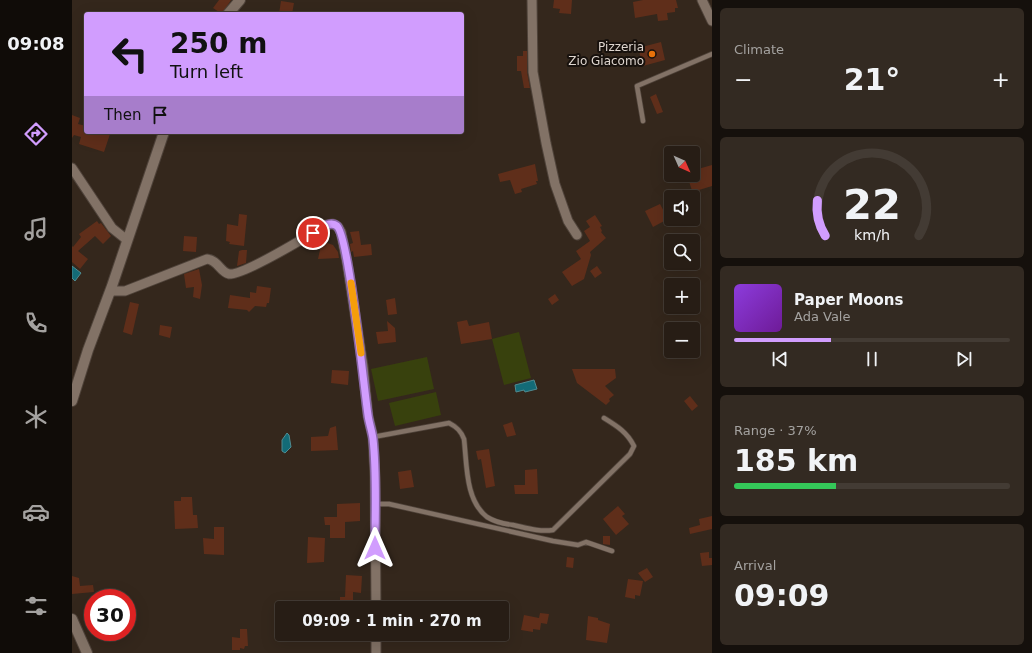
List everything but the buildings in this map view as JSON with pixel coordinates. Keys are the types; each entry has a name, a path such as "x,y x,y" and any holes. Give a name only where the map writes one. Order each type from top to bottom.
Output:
{"main road":[{"path":"230,12 240,0"},
{"path":"72,401 88,350 111,291 163,134"},
{"path":"72,619 87,653"}],"street":[{"path":"532,0 533,72 546,143 555,184 568,221 577,236"},
{"path":"702,0 712,21"},
{"path":"72,168 112,228 127,240"},
{"path":"111,291 125,291 207,259 216,262 229,274 236,273 269,258 326,225 333,224 338,226 341,232 347,262 363,366 368,416 373,438 376,601"},
{"path":"376,641 376,653"}],"lane":[{"path":"643,121 637,86 712,54"},
{"path":"373,438 449,423 462,432 472,496 477,506 487,517 495,522 540,531 553,530 630,454 634,446 621,428 604,418"},
{"path":"375,504 389,504 553,541 578,545 586,542 612,551"}],"green space":[{"path":"519,332 531,378 504,385 492,339"},
{"path":"427,357 434,389 378,401 371,369"},
{"path":"436,392 441,415 395,426 389,403"}],"water":[{"path":"72,266 81,273 75,281 72,278"},
{"path":"534,380 537,389 525,392 524,390 516,392 515,385"},
{"path":"287,433 289,435 291,447 285,453 282,451 282,440"}],"slow traffic":[{"path":"351,283 361,353"}],"place":[{"name":"Pizzeria Zio Giacomo","path":"652,54"}],"route":[{"path":"313,233 326,225 333,224 338,226 341,232 347,262 363,366 368,416 373,438 375,477 375,548"}]}
